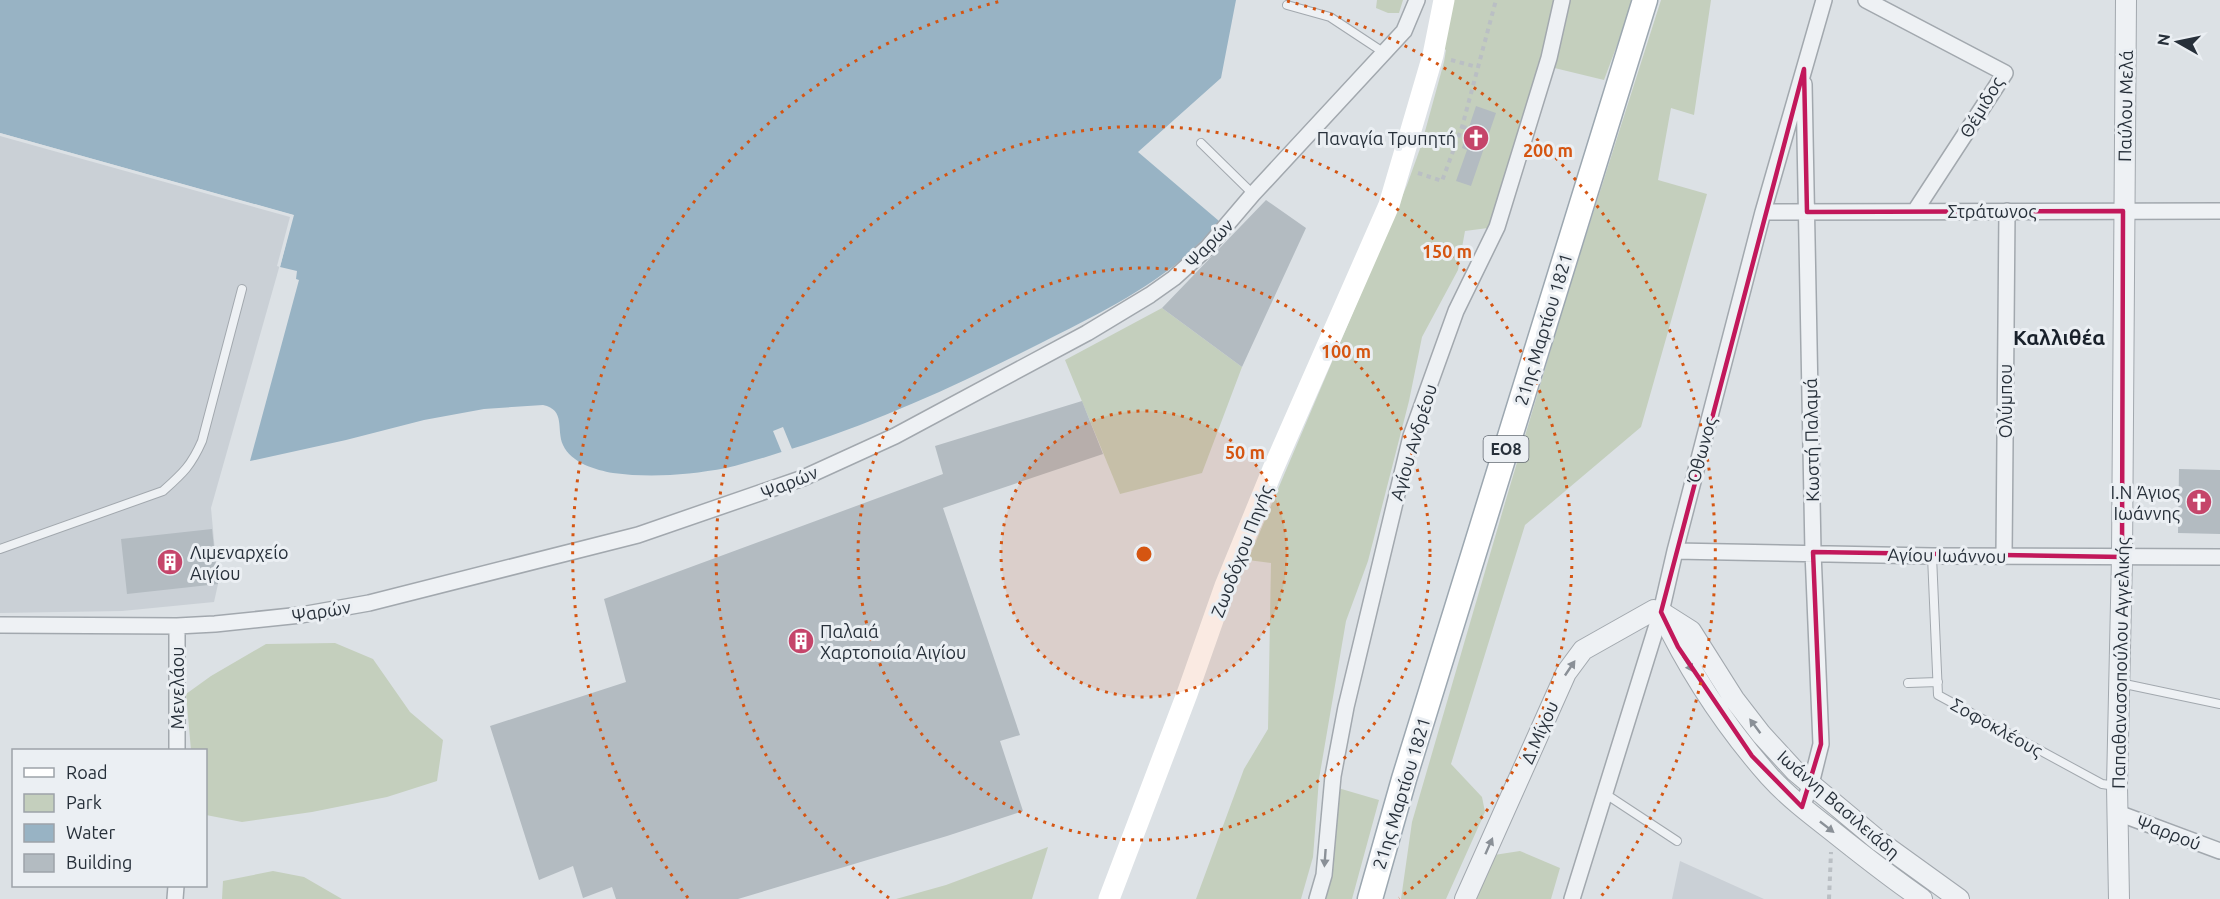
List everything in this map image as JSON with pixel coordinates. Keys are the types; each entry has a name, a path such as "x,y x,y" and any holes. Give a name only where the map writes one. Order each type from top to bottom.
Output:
{"main road":[{"name":"Ζωοδόχου Πηγής","path":"1110,899 1180,715 1225,586 1273,469 1389,206 1433,54 1444,0"},
{"name":"21ης Μαρτίου 1821","path":"1370,899 1404,779 1645,0"}],"street":[{"name":"Ψαρών","path":"0,625 177,626 264,620 369,603 638,535 804,478 895,436 1087,333 1174,278 1207,248 1253,194 1404,31 1417,0"},
{"name":"Αγίου Ανδρέου","path":"1317,899 1324,875 1333,776 1346,707 1411,436 1456,311 1497,227 1549,58 1562,0"},
{"name":"Όθωνος","path":"1572,899 1661,612 1763,212 1824,0"},
{"name":"Θέμιδος","path":"1866,0 2005,73 1915,211"},
{"name":"Παύλου Μελά","path":"2123,212 2126,0"},
{"name":"Κωστή Παλαμά","path":"1802,807 1811,784 1821,744 1813,552 1804,69"},
{"name":"Στράτωνος","path":"1763,212 2220,211"},
{"name":"Ολύμπου","path":"2004,555 2007,212"},
{"name":"Παπαθανασοπούλου Αγγελικής","path":"2119,899 2117,786 2122,557 2123,212"},
{"name":"Αγίου Ιωάννου","path":"1675,551 1932,556 2220,557"},
{"name":"Δ.Μίχου","path":"1465,899 1566,673 1583,650 1636,618 1654,610 1661,612"},
{"name":"Ιωάννη Βασιλειάδη","path":"1661,612 1691,631 1734,699 1761,734 1795,771 1880,842 1959,899"},
{"name":"Ιωάννη Βασιλειάδη","path":"1661,612 1678,647 1720,713 1770,777 1802,807 1887,875 1922,899"},
{"name":"Μενελάου","path":"177,626 177,749"},
{"name":"Ψαρρού","path":"2118,813 2220,851"}],"lane":[{"path":"1287,5 1330,17 1383,52"},
{"path":"1201,143 1253,194"},
{"path":"0,549 163,491 182,475 193,462 202,441 242,289"},
{"name":"Σοφοκλέους","path":"1932,556 1938,695 2102,784 2117,786"},
{"path":"1908,683 1938,682"},
{"path":"2120,683 2220,704"},
{"path":"1604,793 1677,841"}],"path":[{"path":"1401,167 1442,181 1462,127 1496,0"},
{"path":"1433,54 1477,67"},
{"path":"1462,127 1469,128"},
{"path":"1829,899 1831,830"}],"highlighted area":[{"path":"1804,69 1807,212 2123,211 2122,557 1813,552 1821,744 1802,807 1752,756 1678,647 1661,612"}],"shaded area":[{"path":"0,133 294,215 211,508 218,584 214,602 122,611 0,613"},
{"path":"1680,861 1764,899 1672,899"}],"green space":[{"path":"1377,0 1403,0 1399,13 1388,13 1376,8"},
{"path":"1453,0 1634,0 1604,80 1538,64 1517,146 1488,228 1465,231 1458,270 1422,337 1409,401 1368,561 1346,621 1319,779 1313,857 1301,899 1196,899 1244,769 1268,729 1271,563 1248,560 1407,185 1421,146 1444,62 1446,50 1443,48"},
{"path":"1661,0 1711,0 1694,115 1671,108 1658,180 1707,194 1641,427 1525,525 1451,764 1482,797 1485,812 1446,899 1401,899 1412,822 1568,292"},
{"path":"1162,308 1242,367 1202,473 1120,494 1065,360"},
{"path":"335,643 373,659 410,712 443,740 437,781 387,797 312,812 242,822 207,815 207,749 191,749 186,694 211,676 266,644"},
{"path":"1338,788 1379,800 1352,899 1323,899"},
{"path":"1048,847 1032,899 896,899 946,885"},
{"path":"1520,851 1560,868 1551,899 1474,899 1494,855"},
{"path":"273,871 304,877 342,899 222,899 223,881"}],"water":[{"path":"0,0 1236,0 1221,78 1138,152 1219,221 1181,260 1160,276 1065,331 983,372 895,411 804,445 736,466 670,475 627,475 599,470 572,457 563,445 558,416 550,407 543,405 484,409 424,420 250,461 299,280 296,279 297,271 280,267 293,215 0,133"}],"pier":[{"path":"0,133 294,215 280,267 277,266 290,217 0,136"},
{"path":"783,427 792,449 782,453 773,431"}],"building":[{"name":"Παναγία Τρυπητή","path":"1476,106 1496,113 1471,186 1456,181 1467,150 1462,148"},
{"path":"1266,200 1306,228 1242,367 1162,308"},
{"name":"Παλαιά Χαρτοποιία Αιγίου","path":"1082,401 1103,454 943,508 1020,735 1000,741 1023,811 738,899 616,899 612,887 583,898 573,866 539,880 490,726 626,682 604,599 943,474 935,446"},
{"name":"Ι.Ν Άγιος Ιωάννης","path":"2179,469 2220,470 2220,534 2178,533"},
{"name":"Λιμεναρχείο Αιγίου","path":"212,529 218,584 127,594 121,539"}],"place":[{"name":"Παναγία Τρυπητή","path":"1476,138"},
{"name":"Ι.Ν Άγιος Ιωάννης","path":"2199,502"},
{"name":"Λιμεναρχείο Αιγίου","path":"170,562"},
{"name":"Παλαιά Χαρτοποιία Αιγίου","path":"801,641"}],"district":[{"name":"Καλλιθέα","path":"2059,337"}]}
